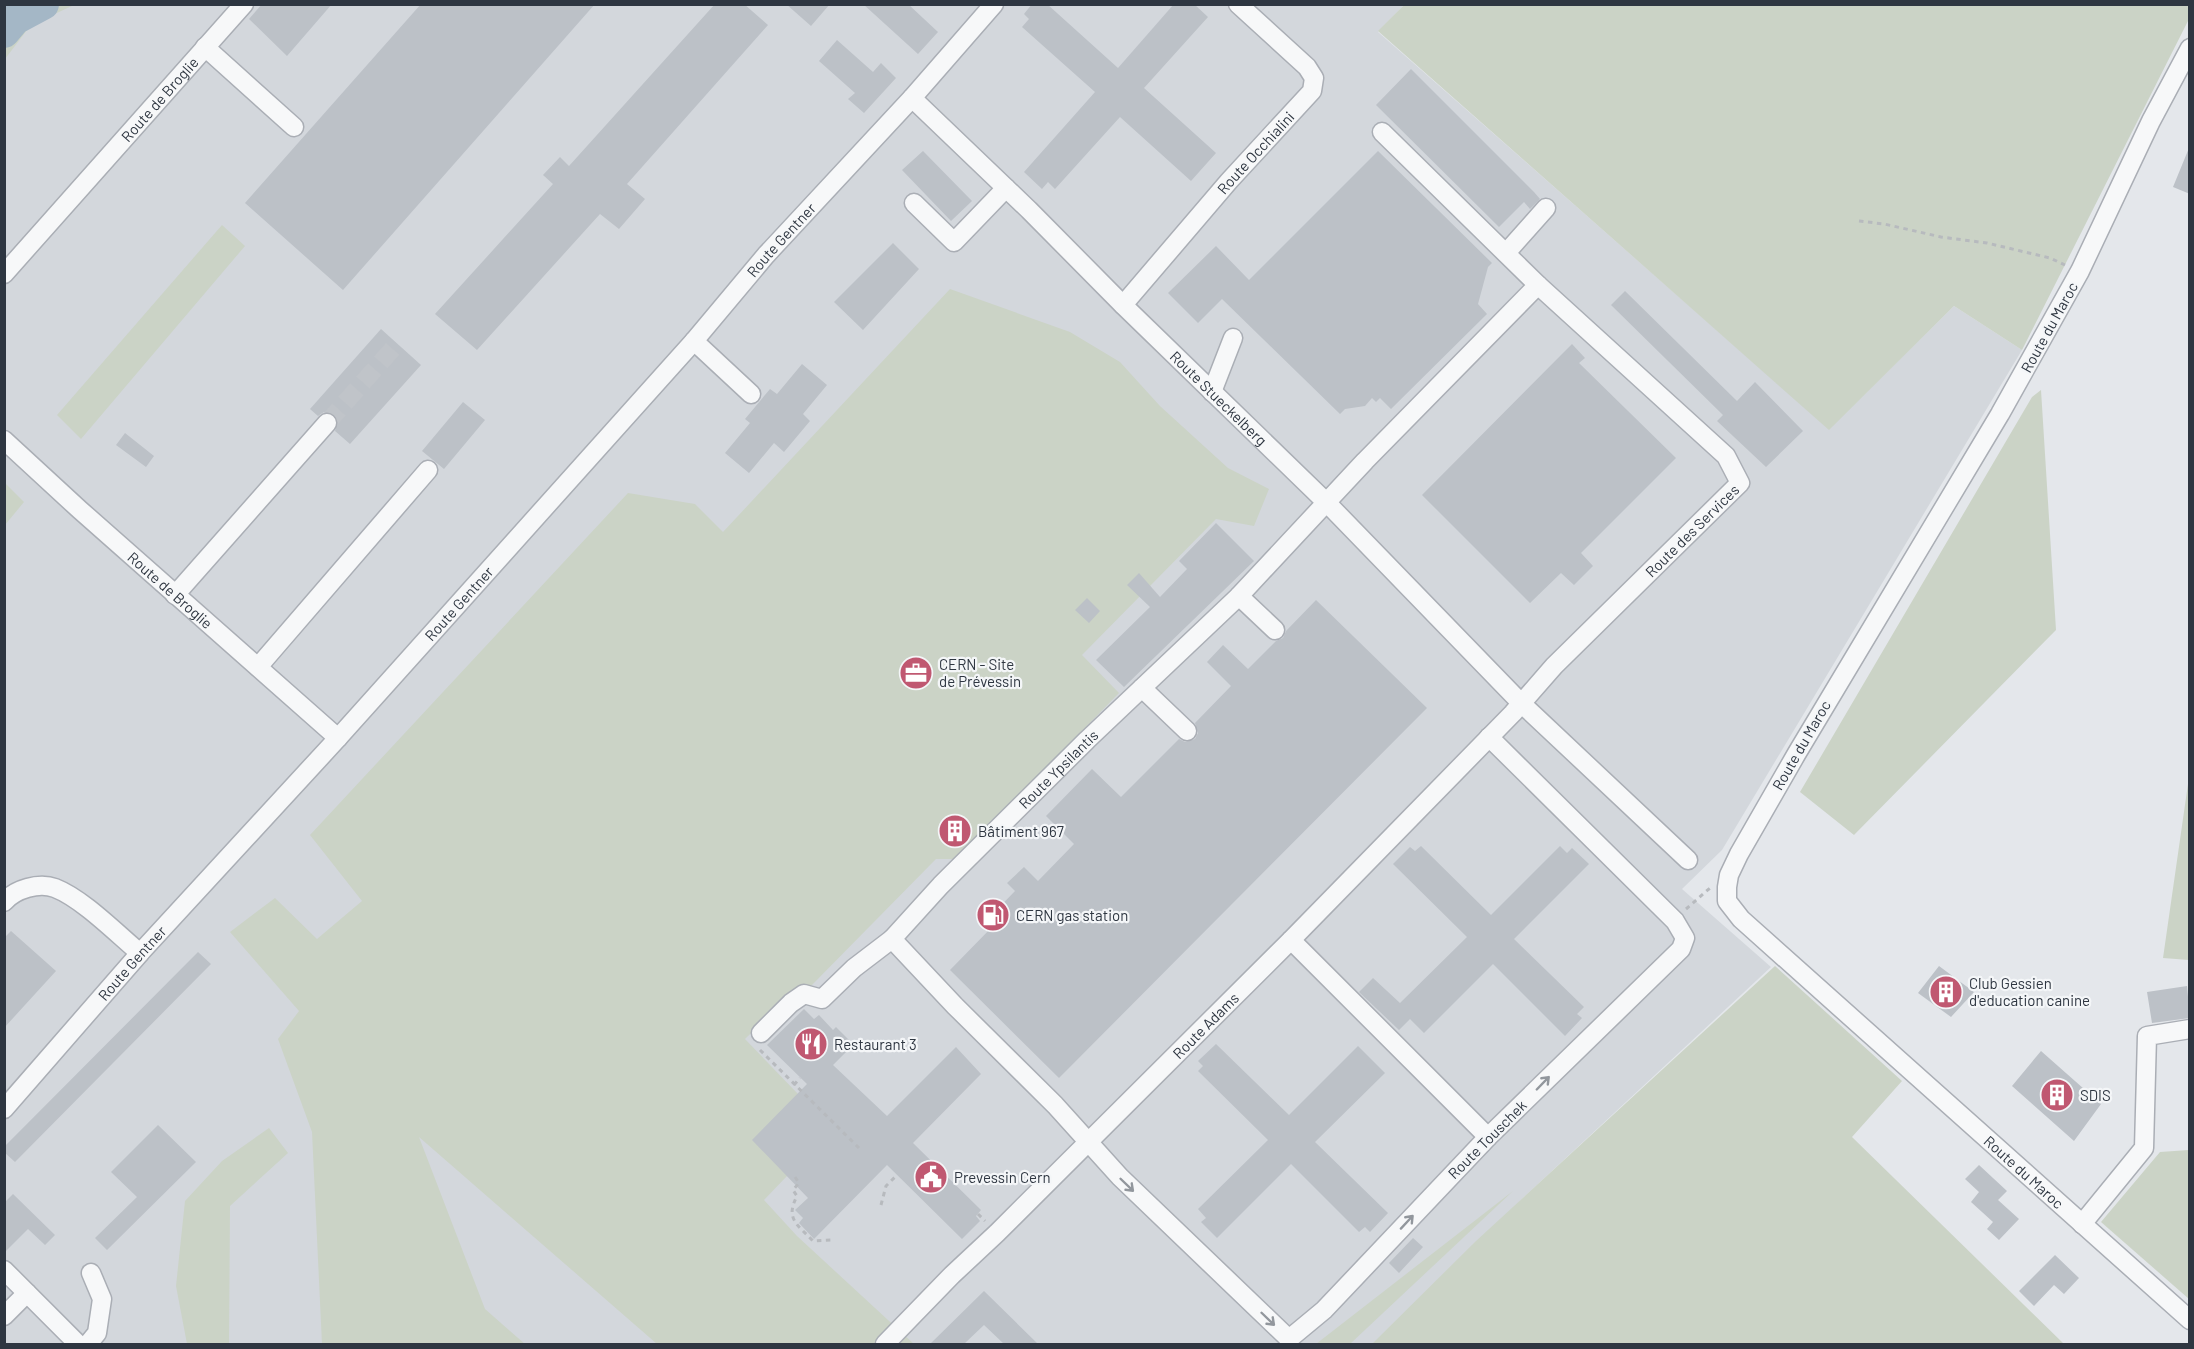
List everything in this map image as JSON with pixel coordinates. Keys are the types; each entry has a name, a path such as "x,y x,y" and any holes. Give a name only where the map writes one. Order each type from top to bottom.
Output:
{"street":[{"name":"Route de Broglie","path":"4,274 244,4"},
{"name":"Route Gentner","path":"4,1109 140,953 338,738 694,341 766,255 912,98 994,4"},
{"name":"Route Occhialini","path":"1123,304 1229,181 1312,91 1314,78 1307,67 1238,4"},
{"path":"205,47 294,127"},
{"name":"Route du Maroc","path":"2190,48 2151,121 2080,272 2000,414 1739,854 1729,875 1727,887 1727,901 1741,919 2190,1320"},
{"name":"Route Stueckelberg","path":"912,98 1327,503 1521,703 1688,860"},
{"name":"Route des Services","path":"1382,132 1538,285 1726,456 1740,483 1554,666 1521,703"},
{"path":"914,203 954,242 1006,188"},
{"path":"1506,253 1546,208"},
{"path":"1327,503 1365,461 1538,285"},
{"path":"1212,392 1233,338"},
{"path":"694,341 751,394"},
{"path":"175,594 327,423"},
{"name":"Route de Broglie","path":"4,440 338,738"},
{"path":"258,668 428,470"},
{"name":"Route Ypsilantis","path":"761,1033 791,1003 804,994 822,999 854,968 891,939 941,885 1239,596 1327,503"},
{"path":"1239,596 1275,630"},
{"path":"1142,688 1187,731"},
{"name":"Route Adams","path":"885,1344 1291,940 1521,703"},
{"path":"1489,736 1675,921"},
{"path":"4,902 28,887 52,886 71,895 140,953"},
{"name":"Route Touschek","path":"1087,1142 1120,1177 1289,1339 1324,1310 1488,1137 1681,949 1685,938 1675,921"},
{"path":"891,939 1055,1105 1087,1142"},
{"path":"1291,940 1488,1137"},
{"path":"2082,1224 2144,1148 2147,1036 2190,1029"},
{"path":"4,1270 78,1344"},
{"path":"88,1344 97,1333 102,1299 92,1273"},
{"path":"4,1316 27,1293"}],"path":[{"path":"1859,220 1941,237 1988,243 2050,258 2080,272"},
{"path":"1675,921 1709,888 1727,887"},
{"path":"761,1033 759,1032 750,1040 859,1148"},
{"path":"794,1084 801,1078"},
{"path":"881,1205 886,1186 897,1175"},
{"path":"795,1177 800,1183 793,1190 797,1196 791,1212 792,1219 813,1241 831,1240 833,1242"}],"shaded area":[{"path":"5,4 74,5 31,25 5,59"},
{"name":"CERN - Site de Prévessin","path":"74,4 1404,5 1378,32 1829,429 1954,306 2022,350 1722,850 1682,889 1771,967 1525,1196 1374,1344 5,1344 4,59 31,25"},
{"path":"2189,4 2190,17 2022,350 1954,306 1829,430 1378,31 1404,5"},
{"path":"222,225 245,246 81,439 57,415"},
{"path":"950,289 1070,332 1120,362 1160,406 1228,468 1269,489 1254,526 1216,519 1082,655 1119,693 957,859 936,859 809,988 796,989 745,1039 798,1094 787,1176 764,1200 797,1236 914,1344 657,1344 419,1137 485,1309 525,1344 322,1344 312,1132 278,1039 299,1011 230,932 275,898 317,939 362,901 310,835 628,493 695,504 723,532"},
{"path":"2041,390 2056,630 1854,835 1800,792 2032,397"},
{"path":"5,483 24,502 5,525"},
{"path":"2189,777 2190,960 2163,958"},
{"path":"1775,966 1902,1081 1852,1137 2064,1344 1372,1344 1476,1241"},
{"path":"269,1128 288,1153 230,1206 229,1344 187,1344 176,1286 185,1201 222,1161"},
{"path":"2190,1150 2189,1299 2101,1222 2160,1152"},
{"path":"1513,1191 1350,1344 1316,1344"}],"building":[{"path":"262,4 332,4 287,56 249,19"},
{"path":"421,4 595,4 343,290 245,203"},
{"path":"715,4 744,4 768,25 627,184 645,199 619,229 600,214 477,350 435,314 553,184 543,175 560,157 569,166"},
{"path":"786,4 830,4 811,26"},
{"path":"863,4 908,4 938,32 918,54"},
{"path":"1032,4 1047,4 1118,68 1174,4 1194,4 1208,17 1144,88 1216,153 1191,181 1120,117 1055,189 1048,182 1042,189 1024,172 1095,92 1022,27 1029,19 1024,14"},
{"path":"837,40 873,72 881,63 896,78 864,113 848,99 855,93 819,61"},
{"path":"1411,69 1540,199 1530,209 1524,202 1499,227 1376,105"},
{"path":"2190,149 2190,194 2173,187"},
{"path":"923,151 972,201 951,221 902,170"},
{"path":"1378,151 1492,263 1488,267 1478,304 1487,314 1391,409 1380,398 1376,402 1372,398 1365,406 1345,409 1340,414 1222,299 1198,323 1168,293 1216,246 1249,280"},
{"path":"893,243 919,269 863,330 834,302"},
{"path":"1625,291 1737,401 1755,382 1803,431 1766,467 1717,421 1723,415 1611,305"},
{"path":"381,329 421,365 350,444 335,431 338,420 334,414 324,412 318,416 310,409"},
{"path":"1572,344 1585,358 1579,363 1676,458 1581,553 1593,566 1574,585 1561,573 1530,603 1422,495"},
{"path":"802,364 827,385 803,414 810,421 784,452 774,443 749,473 725,453 750,423 745,419 770,389 777,394"},
{"path":"463,402 485,420 444,469 422,451"},
{"path":"125,433 154,456 146,467 116,445"},
{"path":"1216,523 1254,561 1124,687 1096,660 1150,607 1127,585 1139,573 1160,597 1187,569 1179,561"},
{"path":"1087,598 1100,611 1089,623 1075,610"},
{"path":"1316,600 1427,708 1059,1078 950,970 992,927 986,921 1015,891 1007,883 1024,867 1038,881 1074,844 1046,816 1092,769 1121,797 1179,739 1185,742 1195,739 1198,733 1195,723 1231,686 1207,662 1223,645 1248,669 1276,641 1283,638 1286,631"},
{"path":"1421,846 1491,915 1560,846 1567,853 1572,848 1589,864 1514,939 1584,1007 1577,1014 1582,1018 1565,1036 1493,964 1424,1033 1410,1019 1399,1030 1359,992 1373,978 1400,1003 1467,937 1393,864 1410,847 1415,851"},
{"path":"11,931 56,971 4,1028 4,938"},
{"path":"198,952 211,964 15,1162 4,1152 4,1147"},
{"name":"Club Gessien d'education canine","path":"1939,966 1974,992 1951,1017 1918,993"},
{"path":"2187,986 2190,1018 2152,1023 2147,992"},
{"path":"804,1009 814,1019 819,1015 833,1030 836,1027 849,1040 841,1048 846,1052 833,1065 887,1116 956,1047 981,1074 913,1143 981,1210 976,1216 980,1221 962,1239 887,1165 814,1239 799,1223 803,1218 795,1210 808,1198 752,1140 807,1084 767,1045"},
{"path":"1216,1044 1289,1115 1358,1046 1385,1073 1315,1142 1388,1213 1370,1232 1365,1227 1359,1232 1291,1164 1217,1238 1201,1222 1206,1218 1198,1209 1268,1140 1198,1071 1203,1066 1198,1061"},
{"name":"SDIS","path":"2041,1051 2101,1104 2074,1141 2012,1086"},
{"path":"158,1125 196,1162 107,1250 95,1238 137,1197 111,1172"},
{"path":"1979,1165 2007,1191 1998,1200 2019,1219 1999,1240 1987,1229 1993,1222 1971,1202 1979,1192 1965,1179"},
{"path":"13,1194 55,1235 45,1245 28,1229 4,1253 4,1203"},
{"path":"1413,1238 1423,1247 1399,1273 1389,1263"},
{"path":"2055,1255 2079,1278 2064,1294 2054,1285 2034,1306 2019,1291"},
{"path":"984,1291 1038,1344 1004,1344 984,1325 964,1344 930,1344"}],"waterway":[{"path":"4,32 15,19 43,4"}],"tunnel":[{"path":"327,423 397,344"}],"place":[{"name":"CERN - Site de Prévessin","path":"916,673"},
{"name":"Bâtiment 967","path":"955,831"},
{"name":"CERN gas station","path":"993,915"},
{"name":"Club Gessien d'education canine","path":"1946,992"},
{"name":"Restaurant 3","path":"811,1044"},
{"name":"SDIS","path":"2057,1095"},
{"name":"Prevessin Cern","path":"931,1177"}]}
